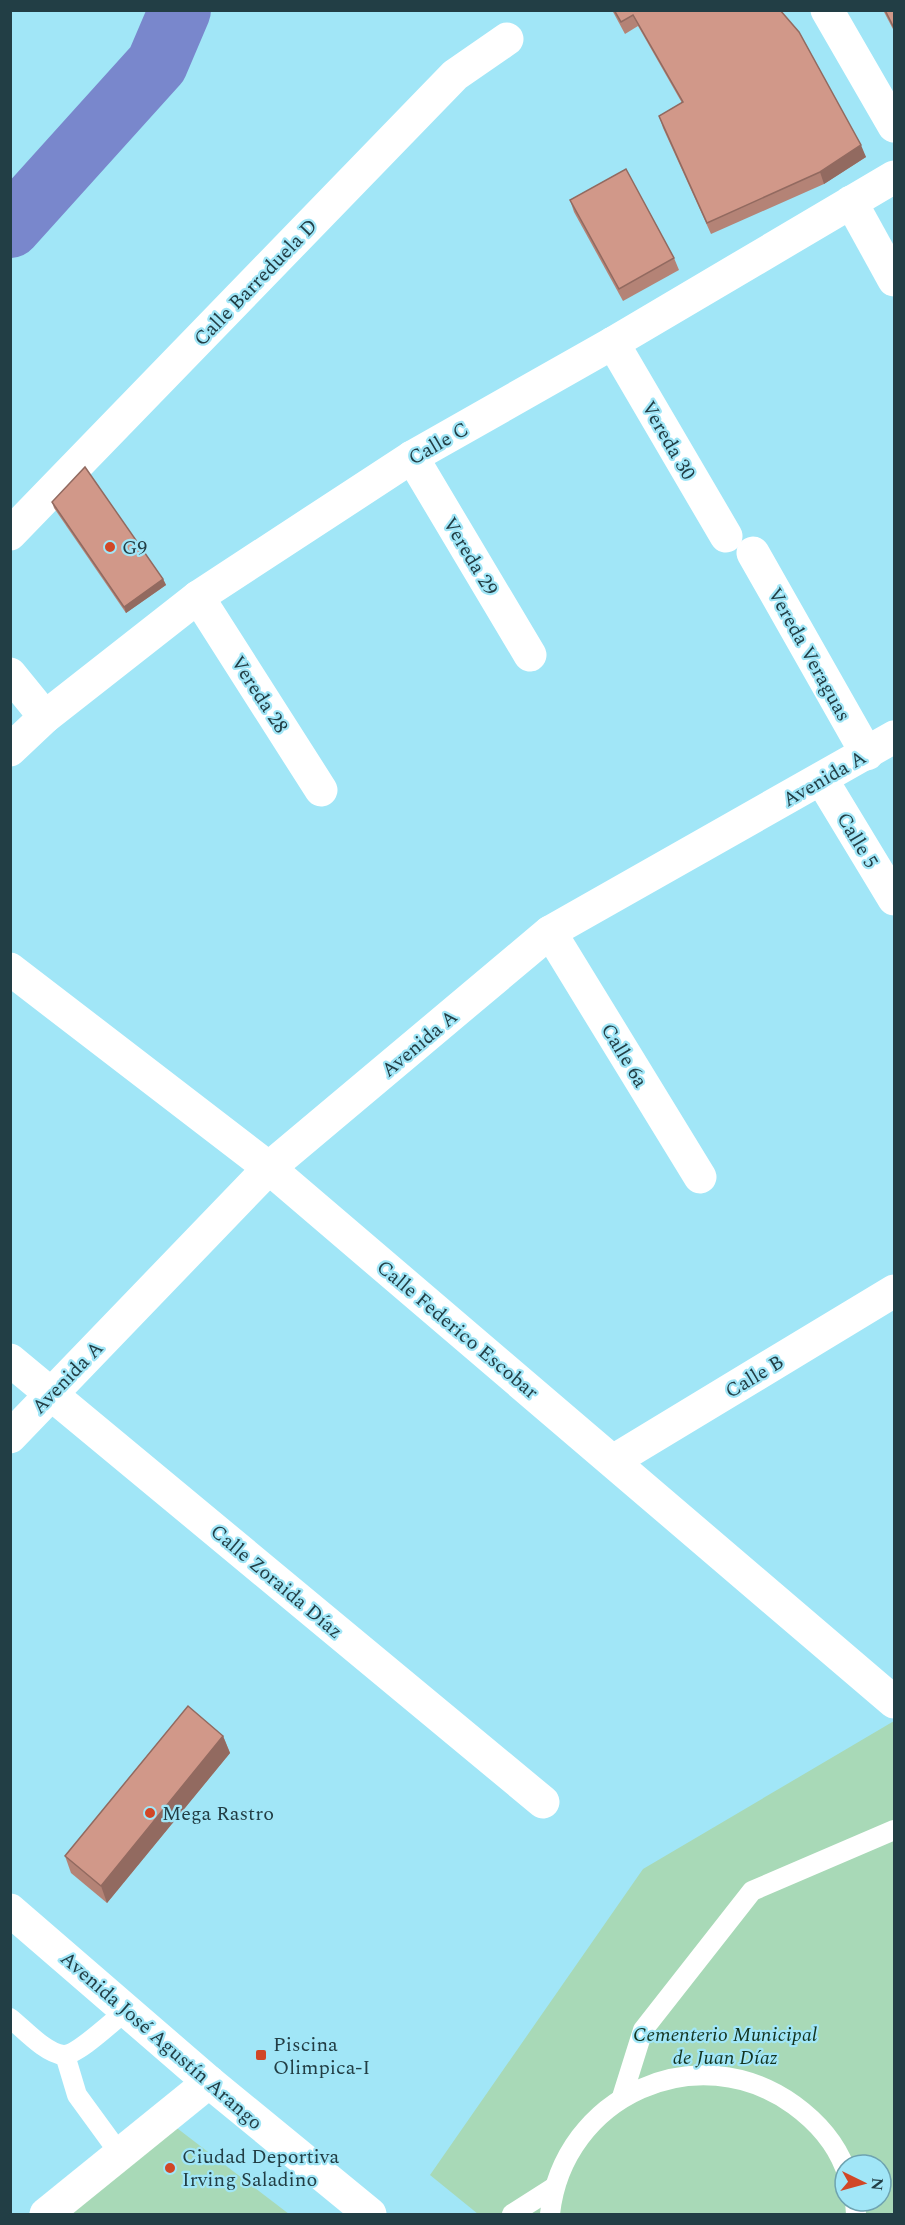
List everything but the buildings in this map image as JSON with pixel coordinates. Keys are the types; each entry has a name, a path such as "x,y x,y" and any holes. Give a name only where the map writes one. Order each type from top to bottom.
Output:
{"street":[{"path":"827,10 894,126"},
{"name":"Calle Barreduela D","path":"10,534 455,75 507,39"},
{"name":"Calle C","path":"10,750 45,717 198,597 412,457 613,343 894,177"},
{"path":"851,202 894,280"},
{"name":"Vereda 30","path":"613,343 726,536"},
{"name":"Vereda 29","path":"412,457 530,655"},
{"name":"Vereda Veraguas","path":"753,553 867,754"},
{"name":"Vereda 28","path":"198,597 321,790"},
{"path":"10,674 45,717"},
{"name":"Avenida A","path":"10,1437 269,1168 550,932 822,780 894,737"},
{"name":"Calle 5","path":"822,780 894,899"},
{"name":"Calle 6a","path":"550,932 700,1177"},
{"name":"Calle Federico Escobar","path":"10,969 269,1168 894,1702"},
{"name":"Calle B","path":"613,1461 894,1291"},
{"name":"Calle Zoraida Díaz","path":"10,1360 543,1802"},
{"name":"Avenida José Agustín Arango","path":"10,1910 209,2082 370,2214"},
{"path":"46,2214 209,2082"}],"lane":[{"path":"622,2097 644,2030 752,1891 894,1830"},
{"path":"10,2018 52,2051 65,2055 76,2050 127,2010"},
{"path":"65,2055 77,2095 120,2154"},
{"path":"550,2214 553,2188 578,2137 622,2097 671,2077 729,2076 775,2092 813,2119 838,2153"},
{"path":"512,2214 553,2188"}],"green space":[{"name":"Cementerio Municipal de Juan Díaz","path":"894,1721 894,2214 478,2214 430,2175 643,1869"},
{"name":"Ciudad Deportiva Irving Saladino","path":"169,2122 289,2214 52,2214"}],"waterway":[{"path":"10,227 157,64 180,10"}],"place":[{"name":"G9","path":"110,547"},
{"name":"Mega Rastro","path":"150,1813"},
{"name":"Piscina Olimpica-I","path":"261,2055"},
{"name":"Ciudad Deportiva Irving Saladino","path":"170,2168"}]}
